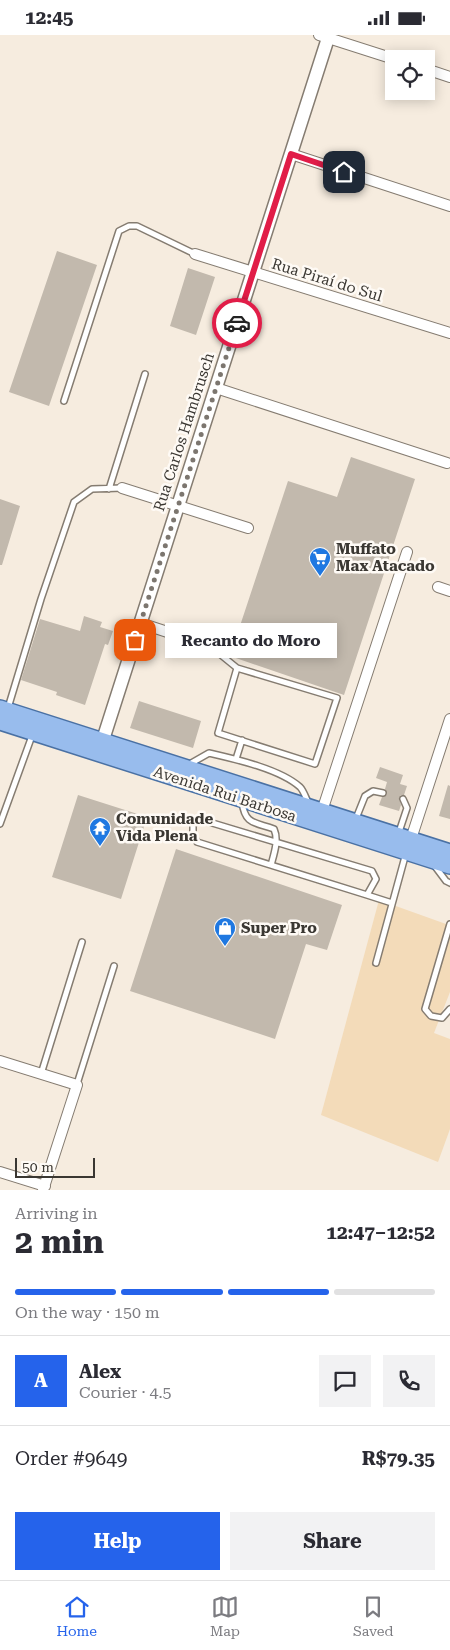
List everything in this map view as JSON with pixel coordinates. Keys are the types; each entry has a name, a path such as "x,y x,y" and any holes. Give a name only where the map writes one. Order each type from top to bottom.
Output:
{"main road":[{"name":"Avenida Rui Barbosa","path":"2,714 33,733 184,767 354,821 405,842 431,860 450,866"},
{"name":"Avenida Rui Barbosa","path":"2,714 100,747 241,799 405,842 450,851"}],"street":[{"path":"325,36 385,56"},
{"name":"Rua Carlos Hambrusch","path":"100,747 291,154 325,36"},
{"path":"435,72 450,77"},
{"path":"291,154 450,206"},
{"name":"Rua Piraí do Sul","path":"195,254 450,333"},
{"path":"216,388 447,463"},
{"path":"122,488 248,528"},
{"path":"316,809 407,552"},
{"path":"438,587 450,591"},
{"path":"140,623 210,647"},
{"path":"405,842 450,719"},
{"path":"0,1061 77,1085 44,1188 0,1172"}],"lane":[{"path":"64,401 119,231 129,226 137,226 195,254"},
{"path":"109,489 145,374"},
{"path":"2,714 74,502 92,489 122,488"},
{"path":"210,647 237,668 337,698 315,764 218,733 237,668"},
{"path":"0,824 33,733"},
{"path":"236,759 242,740"},
{"path":"184,767 209,753 236,759 283,776 302,788 316,809"},
{"path":"354,821 365,796 373,791 383,793"},
{"path":"241,799 245,817 248,820 274,829 277,834 271,865"},
{"path":"376,963 392,903 405,842 407,808 403,799"},
{"path":"367,895 376,879 372,871 199,819 194,825 193,835 197,842 392,903"},
{"path":"431,860 439,873 450,883"},
{"path":"450,924 425,1009 431,1016 442,1018 450,1009"},
{"path":"41,1074 82,942"},
{"path":"77,1085 114,966"}],"shaded area":[{"path":"379,900 446,924 450,922 450,992 434,1033 450,1039 450,1129 438,1162 321,1115"}],"building":[{"path":"57,251 97,265 49,406 9,392"},
{"path":"188,268 215,277 196,335 170,326"},
{"name":"Muffato Max Atacado","path":"351,457 415,479 344,695 230,656 288,481 337,497"},
{"path":"0,499 20,506 2,565 0,565"},
{"path":"84,616 102,622 100,627 113,631 108,645 105,644 85,705 56,695 57,692 21,680 40,619 80,631"},
{"path":"139,701 201,721 193,748 130,728"},
{"path":"380,767 403,775 400,784 407,786 404,795 401,795 399,798 401,805 399,811 379,805 382,797 386,796 387,793 385,789 387,782 376,778"},
{"path":"448,785 450,786 450,819 439,816"},
{"name":"Comunidade Vida Plena","path":"78,795 147,817 121,899 52,877"},
{"name":"Super Pro","path":"176,849 342,905 327,950 306,944 275,1039 130,991"}],"way so far":[{"path":"135,640 237,323"}],"place":[{"name":"Muffato Max Atacado","path":"320,577"},
{"name":"Recanto do Moro","path":"135,640"},
{"name":"Comunidade Vida Plena","path":"100,847"},
{"name":"Super Pro","path":"225,947"}],"route":[{"path":"237,323 291,154 344,172"}]}
